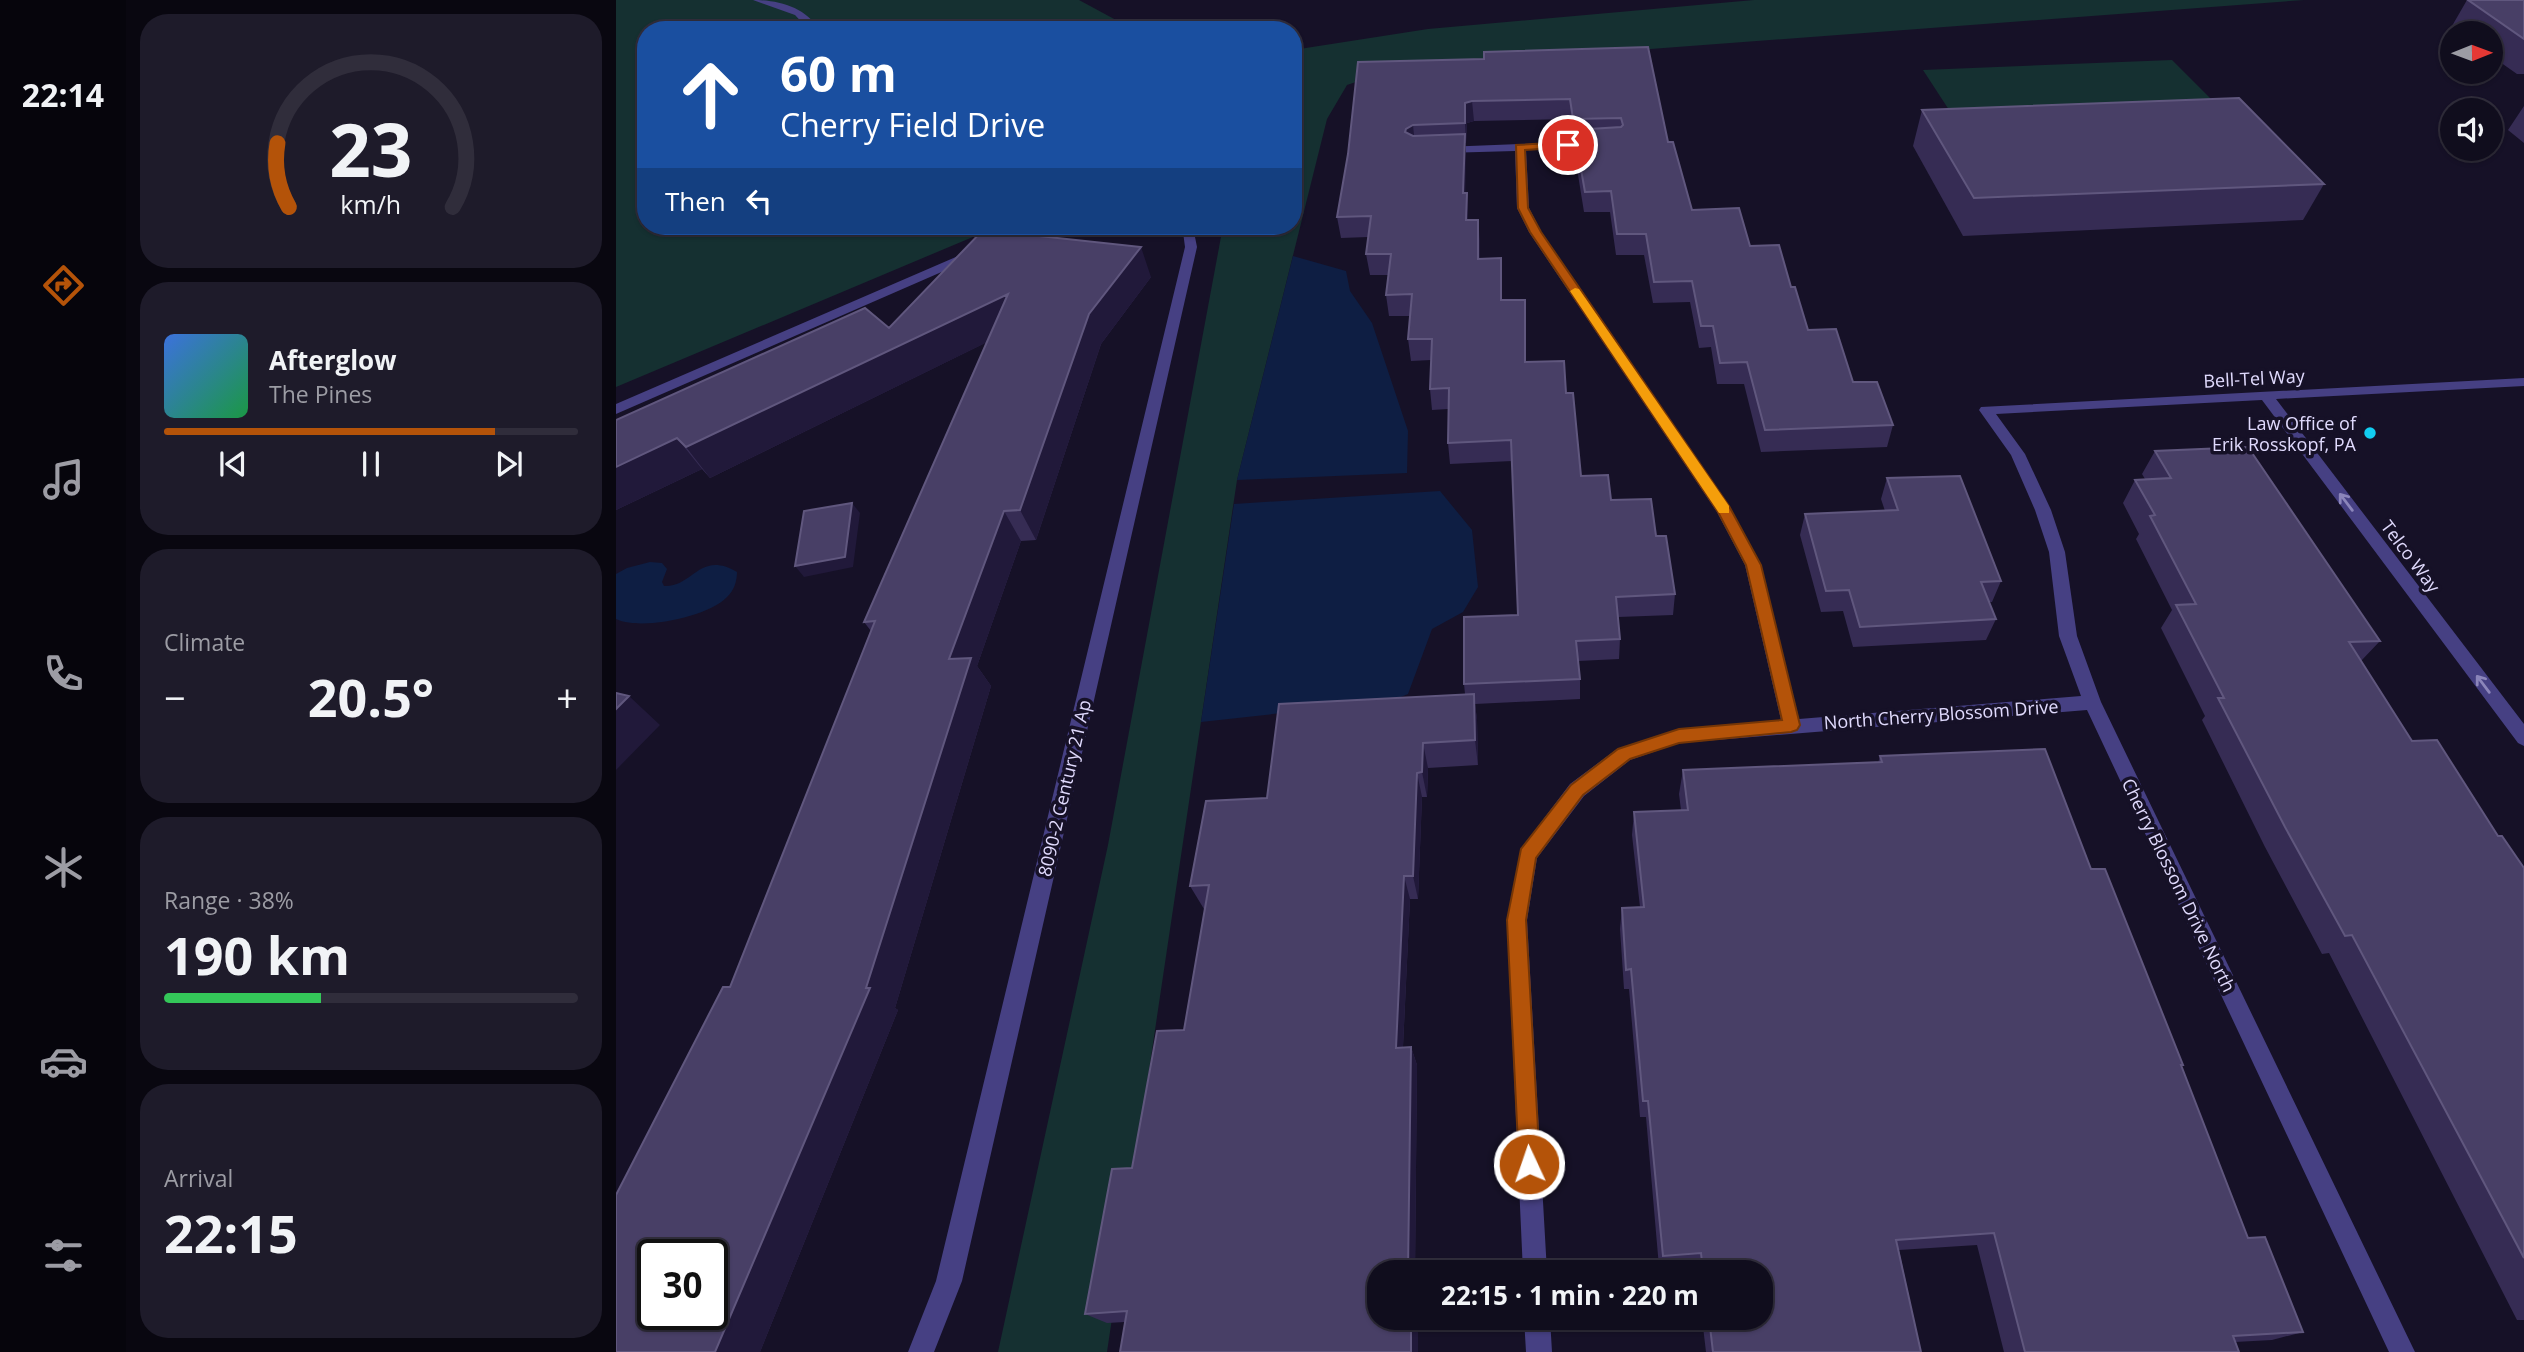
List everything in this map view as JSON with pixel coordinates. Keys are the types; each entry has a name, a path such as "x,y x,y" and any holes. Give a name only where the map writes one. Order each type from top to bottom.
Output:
{"street":[{"path":"758,0 802,15 809,21"},
{"path":"1428,150 1616,143"},
{"path":"1520,147 1523,208 1535,232 1724,510 1753,565 1791,725"},
{"path":"616,409 1017,235"},
{"name":"8090-2 Century 21 Ap","path":"921,1352 949,1281 1191,247 1190,235"},
{"name":"Bell-Tel Way","path":"1986,410 2524,382"},
{"name":"Telco Way","path":"2267,397 2524,738"},
{"name":"Cherry Blossom Drive North","path":"1986,410 2018,454 2043,510 2057,552 2068,636 2092,702 2402,1352"},
{"name":"North Cherry Blossom Drive","path":"1534,1260 1517,920 1528,855 1577,790 1624,754 1679,736 2092,702"},
{"path":"1538,1330 1539,1352"}],"green space":[{"path":"616,0 1079,0 1119,21 637,21 637,235 978,235 616,387"},
{"path":"1754,0 2304,0 1397,68 1347,85 1327,119 1302,219 1302,49 1428,29"},
{"path":"2172,60 2214,102 1951,113 1923,70"},
{"path":"1221,235 1298,235 1237,480 1107,1352 998,1352 1108,845"}],"water":[{"path":"1293,256 1346,271 1350,291 1372,323 1408,431 1407,473 1237,480"},
{"path":"1440,491 1472,530 1478,587 1463,612 1432,629 1408,694 1391,701 1201,722 1234,504"},
{"path":"650,562 662,563 667,569 662,582 664,586 682,582 705,567 714,565 737,572 736,579 727,597 705,611 690,616 657,623 616,619 616,574"}],"building":[{"path":"2468,0 2524,0 2524,39 2503,24 2503,21 2498,21"},
{"path":"1648,47 1668,142 1673,142 1692,210 1739,208 1750,246 1779,245 1791,287 1795,287 1808,330 1836,329 1853,382 1877,382 1893,425 1765,430 1747,362 1720,363 1713,326 1701,326 1692,281 1654,282 1646,234 1617,234 1611,191 1585,192 1574,130 1621,127 1621,118 1573,119 1570,99 1472,101 1465,103 1465,123 1413,125 1406,129 1405,132 1413,136 1465,134 1463,193 1467,193 1466,220 1478,220 1478,259 1501,258 1501,300 1525,300 1525,362 1564,361 1566,393 1573,393 1581,476 1608,475 1611,500 1651,499 1656,536 1666,536 1675,594 1616,597 1620,639 1576,641 1580,679 1464,684 1464,617 1518,615 1511,440 1448,443 1449,388 1430,389 1432,339 1408,339 1412,294 1386,295 1391,254 1366,254 1371,216 1337,217 1348,154 1358,62 1484,59 1484,52"},
{"path":"2239,98 2324,184 1974,198 1922,110"},
{"path":"978,235 1029,235 1141,247 1089,314 1020,510 1004,511 949,659 971,658 866,988 870,988 728,1321 728,1239 637,1239 637,1330 724,1330 715,1352 616,1352 616,1195 723,987 730,987 875,621 864,622 1008,294 686,447 677,438 616,467 616,420 865,308 889,328"},
{"path":"2248,447 2380,641 2349,642 2412,741 2437,740 2498,836 2502,836 2524,868 2524,1258 2352,935 2345,936 2285,827 2218,698 2224,698 2176,605 2196,604 2150,516 2155,515 2135,480 2171,478 2155,451"},
{"path":"1960,476 2001,581 1981,582 1996,619 1860,627 1849,590 1826,591 1805,514 1898,510 1887,478"},
{"path":"852,503 845,557 795,566 804,511"},
{"path":"616,693 629,696 616,709"},
{"path":"1474,694 1475,740 1423,743 1422,772 1417,773 1413,876 1404,876 1396,1048 1411,1047 1408,1260 1367,1260 1367,1330 1411,1330 1411,1352 1120,1352 1127,1311 1085,1314 1112,1169 1132,1168 1157,1031 1184,1030 1209,885 1190,886 1206,801 1267,798 1279,704"},
{"path":"2045,749 2091,869 2105,869 2248,1238 2265,1237 2303,1332 2233,1336 2239,1352 2025,1352 1994,1233 1896,1240 1921,1352 1713,1352 1710,1330 1773,1330 1773,1260 1702,1260 1701,1253 1663,1256 1648,1101 1643,1101 1631,969 1626,970 1622,908 1644,907 1634,812 1688,810 1683,770 1882,762 1880,756"}],"slow traffic":[{"path":"1575,291 1724,510"}],"place":[{"name":"Law Office of Erik Rosskopf, PA","path":"2370,433"}],"route":[{"path":"1529,1164 1517,920 1528,855 1577,790 1624,754 1679,736 1791,725 1753,565 1724,510 1535,232 1523,208 1520,147 1568,145"}]}
